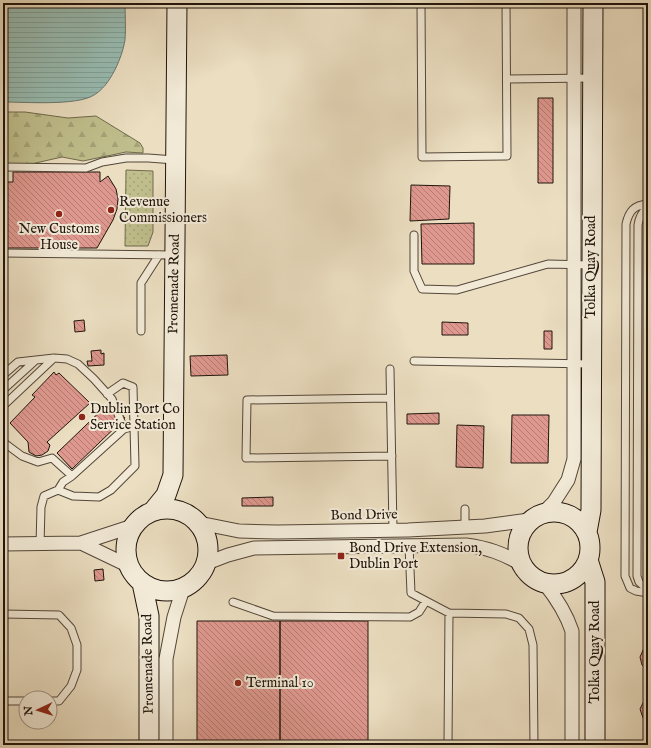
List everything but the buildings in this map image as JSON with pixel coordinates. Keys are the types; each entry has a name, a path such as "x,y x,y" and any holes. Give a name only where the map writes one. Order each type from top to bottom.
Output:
{"street":[{"name":"Promenade Road","path":"153,511 166,495 173,475 166,255 175,160 177,3"},
{"name":"Tolka Quay Road","path":"574,3 583,78 582,364 591,510 587,532"},
{"name":"Tolka Quay Road","path":"583,78 593,3"},
{"name":"Tolka Quay Road","path":"537,516 554,502 568,480 574,459 582,364"},
{"path":"167,508 176,509 188,514 199,523 206,536 209,546 207,563 200,576 184,589 167,592 153,589 142,583 133,574 129,566 126,556 126,544 133,526 140,519 153,511 167,508"},
{"path":"207,563 228,555 254,548 466,545 484,547 503,554 521,564 534,579 545,584 556,585 576,577 583,570 588,560 590,549 587,532 575,518 565,513 554,512 537,516 519,536 517,547 521,564"},
{"name":"Bond Drive","path":"199,523 239,531 393,530 485,526 537,516"},
{"path":"3,544 81,543 133,526"},
{"path":"81,543 129,566"},
{"name":"Tolka Quay Road","path":"588,560 595,582 595,745"},
{"name":"Promenade Road","path":"142,583 149,616 149,745"},
{"name":"Tolka Quay Road","path":"545,584 558,600 568,617 572,631 572,745"},
{"name":"Promenade Road","path":"166,745 166,658 174,617 184,589"}],"lane":[{"path":"380,3 390,3"},
{"path":"421,3 422,157 507,156 506,3"},
{"path":"507,79 583,78"},
{"path":"3,167 86,168 102,162 126,158 175,160"},
{"path":"648,205 643,210 639,218 638,225 637,544 637,576 639,582 648,590"},
{"path":"648,205 634,208 628,215 626,224 625,576 630,588 636,592 648,593"},
{"path":"414,235 414,271 422,289 457,290 548,264 582,265"},
{"path":"3,253 166,255"},
{"path":"141,331 141,283 166,255"},
{"path":"3,406 54,358"},
{"path":"3,375 18,362 67,358 78,364 112,399 124,429"},
{"path":"3,390 36,360"},
{"path":"414,361 582,364"},
{"path":"390,369 393,530"},
{"path":"58,490 73,496 99,497 111,490 134,466 133,387 123,383 107,394"},
{"path":"390,398 247,400 246,458 392,456"},
{"path":"40,544 41,507 44,496 58,490 63,482 72,476 124,429 134,427"},
{"path":"3,442 22,456 38,462 52,458 72,476"},
{"path":"465,509 465,527"},
{"path":"409,545 411,593 449,613 506,614 519,618 529,629 533,645 534,745"},
{"path":"233,602 273,616 410,617 418,612 426,601"},
{"path":"448,745 449,613"},
{"path":"3,614 59,615 71,628 77,645 77,670 71,686 58,701"},
{"path":"3,701 18,701"}],"green space":[{"path":"3,112 25,112 68,118 96,116 140,143 143,148 143,153 126,152 83,161 62,157 18,167 3,167"},
{"path":"126,170 153,171 153,232 148,246 125,246"}],"water":[{"path":"3,3 125,3 125,40 121,55 110,78 100,91 94,95 76,101 50,103 3,102"}],"place":[{"name":"Revenue Commissioners","path":"111,210"},
{"name":"New Customs House","path":"59,214"},
{"name":"Dublin Port Co Service Station","path":"82,417"},
{"name":"Bond Drive Extension, Dublin Port","path":"341,556"},
{"name":"Terminal 10","path":"238,683"}]}
